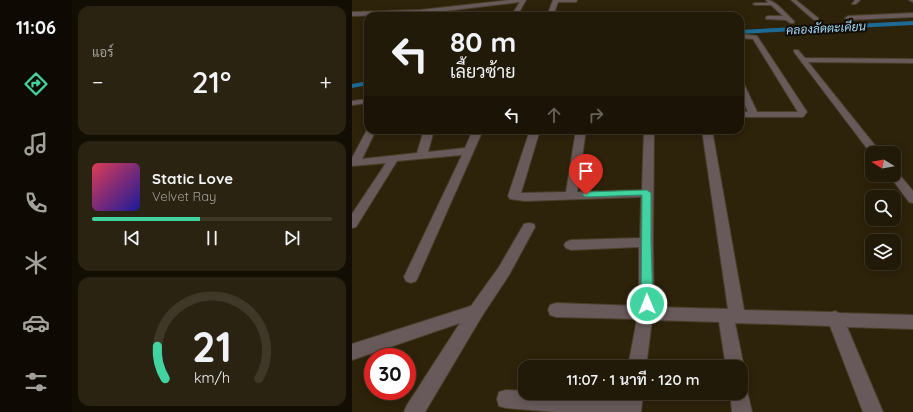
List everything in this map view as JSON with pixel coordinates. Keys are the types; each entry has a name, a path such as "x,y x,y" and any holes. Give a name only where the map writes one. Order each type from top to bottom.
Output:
{"street":[{"path":"470,12 524,0"},
{"path":"516,12 524,0"},
{"path":"755,4 781,0"},
{"path":"787,0 793,0 816,19"},
{"path":"552,12 556,1 575,1"},
{"path":"768,18 790,20 770,1"},
{"path":"433,12 482,9"},
{"path":"768,11 781,10"},
{"path":"798,10 804,10"},
{"path":"352,14 364,14"},
{"path":"848,18 913,16"},
{"path":"744,36 755,37 803,112 800,115 744,114"},
{"path":"796,51 871,146"},
{"path":"804,60 913,61"},
{"path":"744,93 754,114"},
{"path":"353,103 364,102"},
{"path":"354,162 368,134"},
{"path":"422,155 428,134"},
{"path":"411,277 476,134"},
{"path":"534,134 514,196 525,197 647,193"},
{"path":"571,195 580,134"},
{"path":"638,360 647,304 646,242 649,134"},
{"path":"708,134 732,315 735,360"},
{"path":"354,162 468,151"},
{"path":"352,224 394,158"},
{"path":"900,182 913,199"},
{"path":"414,412 476,311 504,271 528,227"},
{"path":"571,245 646,242"},
{"path":"556,310 835,318 913,322"},
{"path":"352,352 476,311"},
{"path":"835,318 873,412"},
{"path":"506,399 632,404"},
{"path":"740,400 742,412"}],"waterway":[{"name":"คลองลัดตะเคียน","path":"744,32 913,23"},
{"name":"คลองลัดตะเคียน","path":"352,86 364,84"}],"route":[{"path":"586,195 647,193 647,304"}]}
